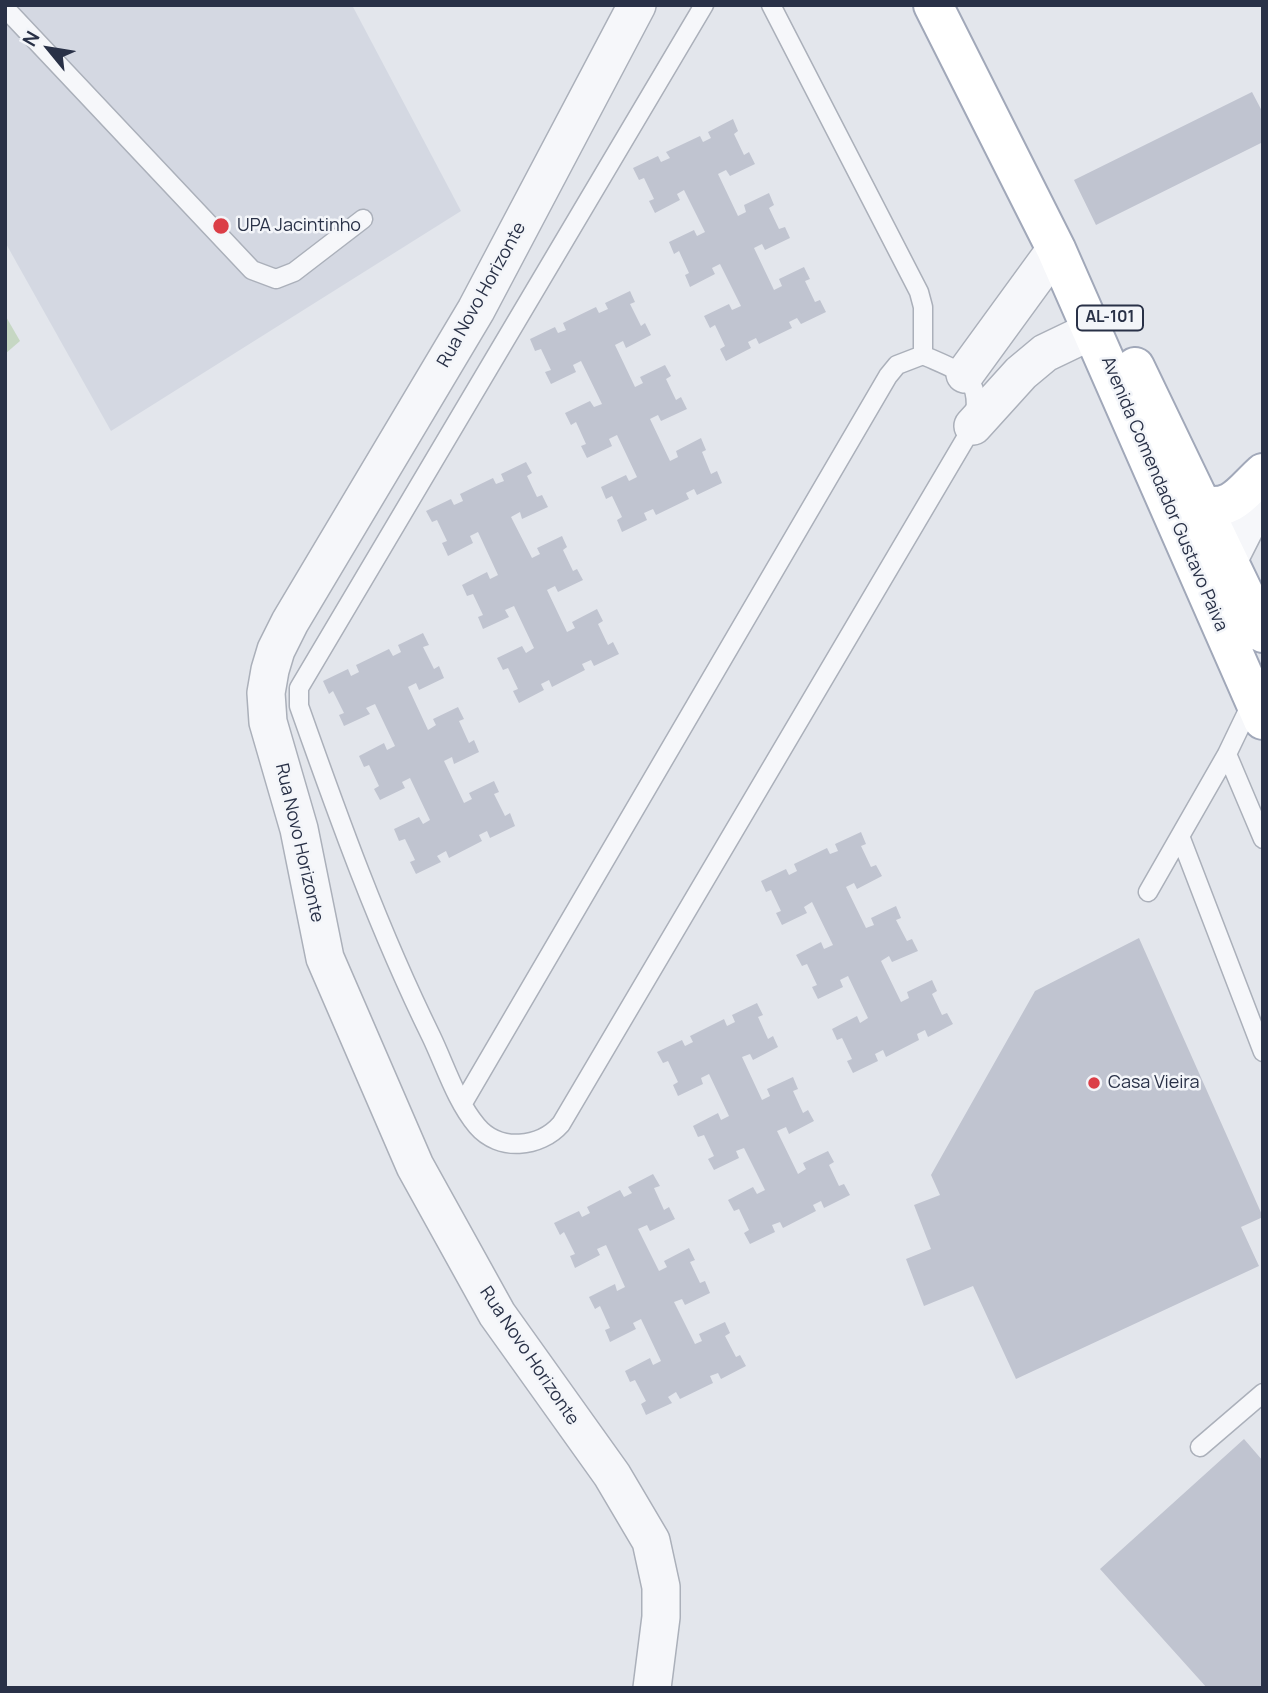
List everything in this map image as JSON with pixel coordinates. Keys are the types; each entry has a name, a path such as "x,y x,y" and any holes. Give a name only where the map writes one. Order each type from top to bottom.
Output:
{"main road":[{"name":"Avenida Comendador Gustavo Paiva","path":"933,5 1056,248 1258,709"},
{"name":"Avenida Comendador Gustavo Paiva","path":"955,5 1203,505 1263,633"},
{"path":"1203,505 1220,508 1228,505 1263,473"}],"street":[{"name":"Rua Novo Horizonte","path":"637,5 476,310 290,622 275,650 266,693 268,722 305,851 325,958 415,1166 496,1314 612,1475 651,1541 661,1587 652,1688"},
{"path":"965,374 1056,248"},
{"path":"974,426 1021,373 1045,353 1093,330"},
{"path":"1213,610 1216,587 1228,557 1263,492"}],"lane":[{"path":"463,1103 888,376 897,365 923,355 965,374 973,384 978,402 974,426 561,1124 549,1138 531,1144 492,1138 477,1126 463,1103 400,972 357,871 299,706 299,688 704,5"},
{"path":"771,5 919,292 923,307 923,355"},
{"path":"5,8 252,270 276,279 294,272 363,219"},
{"path":"1148,892 1227,754 1258,709"},
{"path":"1227,754 1263,839"},
{"path":"1180,836 1263,1052"},
{"path":"1200,1447 1263,1393"}],"shaded area":[{"name":"UPA Jacintinho","path":"5,5 352,5 461,211 111,431 5,242"}],"green space":[{"path":"5,315 20,341 5,354"}],"building":[{"path":"1252,92 1263,113 1263,142 1096,225 1074,180"},
{"path":"733,119 738,131 734,134 744,155 749,152 755,164 730,176 726,170 718,174 738,216 746,212 744,205 769,193 774,205 769,208 779,229 785,227 790,238 765,250 762,244 754,248 774,290 782,286 779,279 804,267 810,279 805,281 815,302 820,300 826,312 801,324 797,318 789,322 792,328 759,344 756,338 748,342 751,348 726,361 720,349 725,346 715,325 710,328 704,316 729,304 732,310 741,306 720,264 712,268 715,274 690,287 685,275 689,273 679,251 674,254 669,242 694,230 697,236 705,232 684,190 677,194 680,200 655,213 649,201 654,199 644,178 639,180 633,168 658,156 661,162 670,158 666,152 700,136 703,142 711,138 708,132"},
{"path":"630,291 635,302 630,304 641,326 645,323 651,335 626,348 623,341 615,345 635,387 643,383 640,377 665,365 671,376 666,379 676,400 681,397 687,409 661,421 658,415 650,419 670,461 678,457 676,451 701,438 706,450 702,452 711,474 717,471 722,483 697,495 694,489 686,493 689,499 656,515 653,509 644,513 647,520 622,532 617,520 622,517 612,496 606,499 601,487 626,475 629,481 637,477 617,435 609,439 612,446 587,458 581,446 586,444 576,422 571,425 565,413 590,401 594,407 602,404 581,361 573,365 576,372 551,384 545,372 551,370 541,349 535,351 530,339 555,327 558,333 566,330 563,323 596,307 599,313 608,309 605,303"},
{"path":"526,462 532,473 527,476 537,497 542,495 548,507 522,519 520,512 511,517 532,558 540,554 537,548 562,536 567,547 563,550 573,571 577,569 583,580 558,592 555,586 547,590 567,632 575,628 572,622 597,609 603,621 598,624 608,645 613,642 619,654 594,666 591,660 582,664 585,670 552,687 549,680 541,684 544,690 519,703 513,691 518,689 508,668 503,670 497,658 522,646 526,653 534,648 514,606 505,610 509,617 483,629 478,617 483,615 473,594 467,596 462,585 487,572 490,579 498,575 478,532 470,536 473,543 448,556 442,543 447,541 437,520 432,522 426,511 451,499 454,505 463,501 460,494 493,478 496,484 504,481 501,474"},
{"path":"423,633 429,645 423,647 434,669 439,666 444,678 419,690 416,683 408,687 428,730 436,725 433,719 458,707 464,719 459,721 469,743 474,740 479,752 454,764 452,757 444,761 464,803 472,799 469,793 494,781 499,792 494,794 505,816 510,813 515,826 490,838 487,831 479,835 482,841 449,858 446,851 437,856 441,862 416,874 410,862 415,860 405,839 399,841 394,829 419,817 423,824 430,820 410,778 402,782 405,788 380,800 374,789 379,786 369,765 364,767 359,756 384,743 387,750 395,746 375,704 366,708 370,714 344,726 339,715 344,713 333,691 329,694 323,681 348,669 351,676 359,672 356,665 389,649 393,656 401,652 398,645"},
{"path":"861,832 866,844 861,846 871,867 876,865 882,876 857,889 854,883 846,887 866,928 874,925 871,918 896,906 901,918 896,920 907,941 912,939 918,951 892,962 889,956 881,961 901,1002 909,998 907,992 932,980 937,991 932,994 942,1015 947,1013 953,1024 928,1037 925,1030 917,1034 919,1040 886,1057 883,1050 875,1054 878,1061 853,1073 847,1061 852,1059 842,1038 837,1040 832,1029 857,1016 860,1023 868,1018 848,976 840,980 843,987 818,999 812,987 817,985 807,964 802,966 796,955 821,942 824,949 833,945 812,902 804,907 807,913 782,925 776,913 781,911 771,890 766,892 761,881 786,869 789,875 797,871 794,864 827,848 830,854 838,851 835,844"},
{"name":"Casa Vieira","path":"1139,938 1263,1217 1241,1227 1259,1266 1016,1379 973,1286 924,1306 906,1259 931,1249 914,1205 940,1195 931,1175 1035,991"},
{"path":"757,1003 763,1015 758,1017 768,1039 773,1036 778,1047 753,1060 750,1054 742,1057 762,1100 770,1096 767,1089 793,1077 798,1089 793,1091 803,1113 808,1110 814,1121 789,1134 786,1127 777,1131 798,1174 806,1169 803,1163 828,1151 834,1162 829,1165 839,1186 844,1184 850,1195 824,1208 821,1201 813,1205 816,1211 783,1228 780,1222 772,1225 775,1232 750,1244 744,1233 749,1230 739,1209 734,1211 728,1200 753,1187 757,1194 765,1190 744,1148 736,1151 739,1158 714,1170 708,1159 714,1156 704,1135 698,1137 693,1126 718,1113 721,1120 729,1116 709,1074 701,1078 703,1084 678,1096 673,1085 678,1082 668,1061 663,1063 657,1052 682,1040 685,1046 693,1042 690,1036 724,1019 727,1026 735,1022 732,1015"},
{"path":"653,1174 660,1186 654,1188 664,1210 669,1207 675,1219 650,1231 647,1225 638,1229 659,1271 667,1267 664,1261 689,1248 695,1260 690,1262 700,1283 705,1281 710,1293 685,1305 682,1299 674,1302 695,1344 702,1341 699,1334 725,1322 730,1333 725,1336 736,1357 740,1355 746,1366 721,1379 718,1373 710,1376 713,1383 680,1399 676,1392 668,1397 672,1403 646,1415 641,1404 646,1401 635,1380 630,1382 625,1371 650,1358 653,1365 661,1361 641,1319 633,1323 636,1329 610,1342 605,1330 610,1328 600,1306 595,1309 589,1297 615,1284 617,1291 625,1287 606,1245 597,1249 600,1255 575,1268 570,1256 575,1254 564,1232 560,1235 554,1223 579,1211 582,1217 590,1213 587,1207 620,1190 624,1197 632,1193 628,1187"},
{"path":"1244,1439 1263,1461 1263,1688 1207,1688 1100,1569"}],"place":[{"name":"UPA Jacintinho","path":"221,226"},
{"name":"Casa Vieira","path":"1094,1083"}]}
